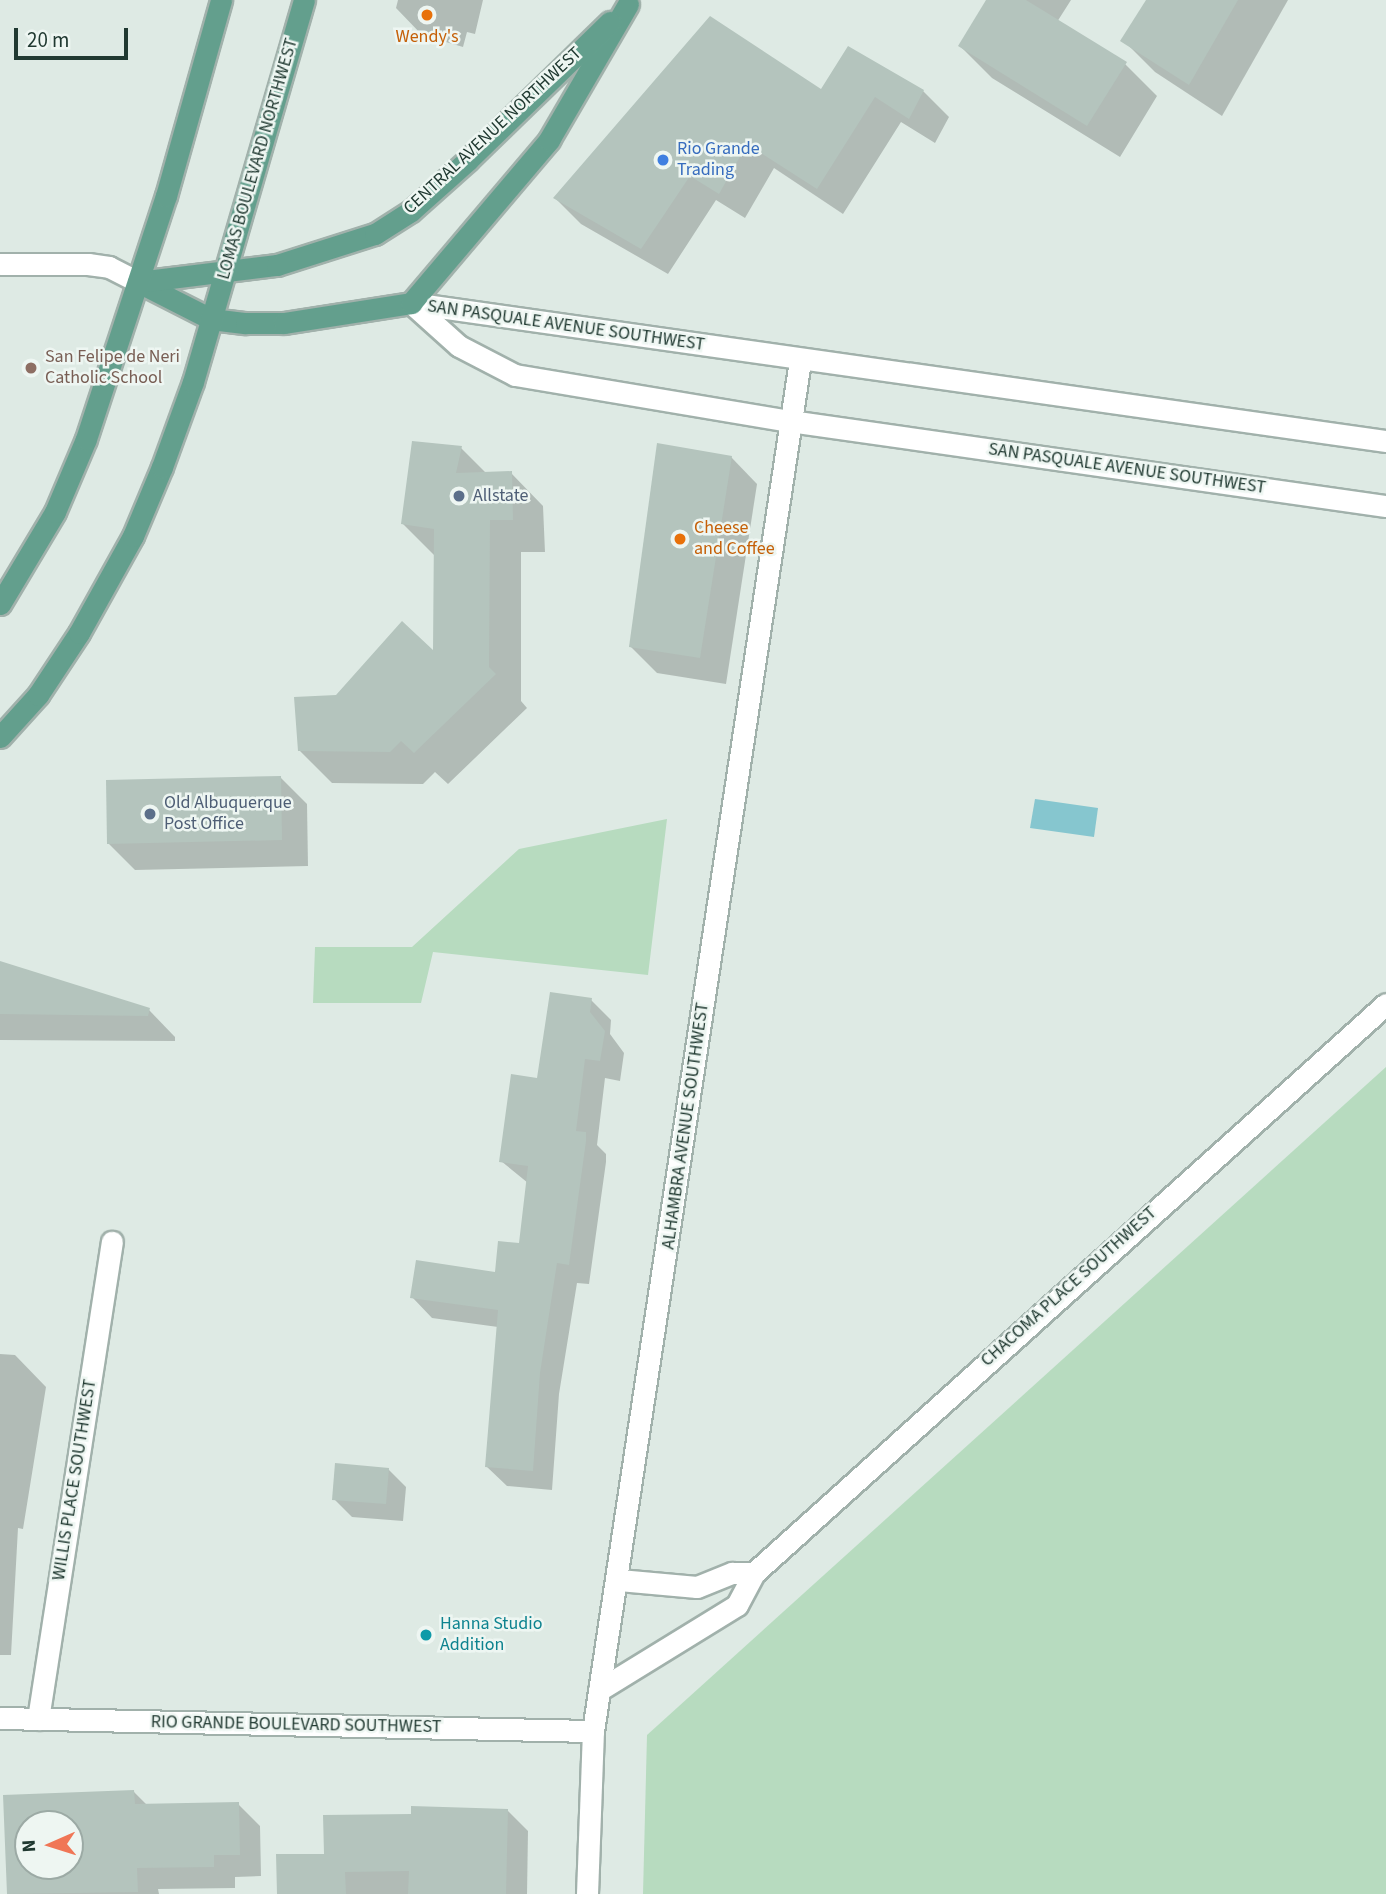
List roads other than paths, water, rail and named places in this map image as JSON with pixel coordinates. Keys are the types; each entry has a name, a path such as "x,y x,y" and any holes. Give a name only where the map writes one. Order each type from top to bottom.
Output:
{"main road":[{"path":"0,604 55,512 86,439 138,282 221,0"},
{"name":"LOMAS BOULEVARD NORTHWEST","path":"0,737 50,677 114,573 162,467 211,319 304,0"},
{"path":"138,282 211,319 284,323 411,303 549,140 630,2"},
{"name":"CENTRAL AVENUE NORTHWEST","path":"138,282 224,275 345,247 411,211 630,2"}],"street":[{"path":"0,264 88,264 108,267 138,282"},
{"name":"SAN PASQUALE AVENUE SOUTHWEST","path":"411,303 1386,441"},
{"name":"SAN PASQUALE AVENUE SOUTHWEST","path":"411,303 458,346 515,375 790,421 1386,506"},
{"name":"ALHAMBRA AVENUE SOUTHWEST","path":"587,1894 593,1731 619,1580 800,360"},
{"name":"CHACOMA PLACE SOUTHWEST","path":"599,1690 737,1605 754,1573 1386,1004"},
{"name":"WILLIS PLACE SOUTHWEST","path":"38,1719 112,1242"},
{"path":"619,1580 697,1587 733,1573 754,1573"},
{"name":"RIO GRANDE BOULEVARD SOUTHWEST","path":"0,1718 593,1731"}],"water":[{"path":"1035,799 1098,808 1094,837 1030,828"}],"place":[{"name":"Wendy's","path":"427,15"},
{"name":"Rio Grande Trading","path":"663,160"},
{"name":"San Felipe de Neri Catholic School","path":"31,368"},
{"name":"Allstate","path":"459,496"},
{"name":"Cheese and Coffee","path":"680,539"},
{"name":"Old Albuquerque Post Office","path":"150,814"},
{"name":"Hanna Studio Addition","path":"426,1635"}]}
